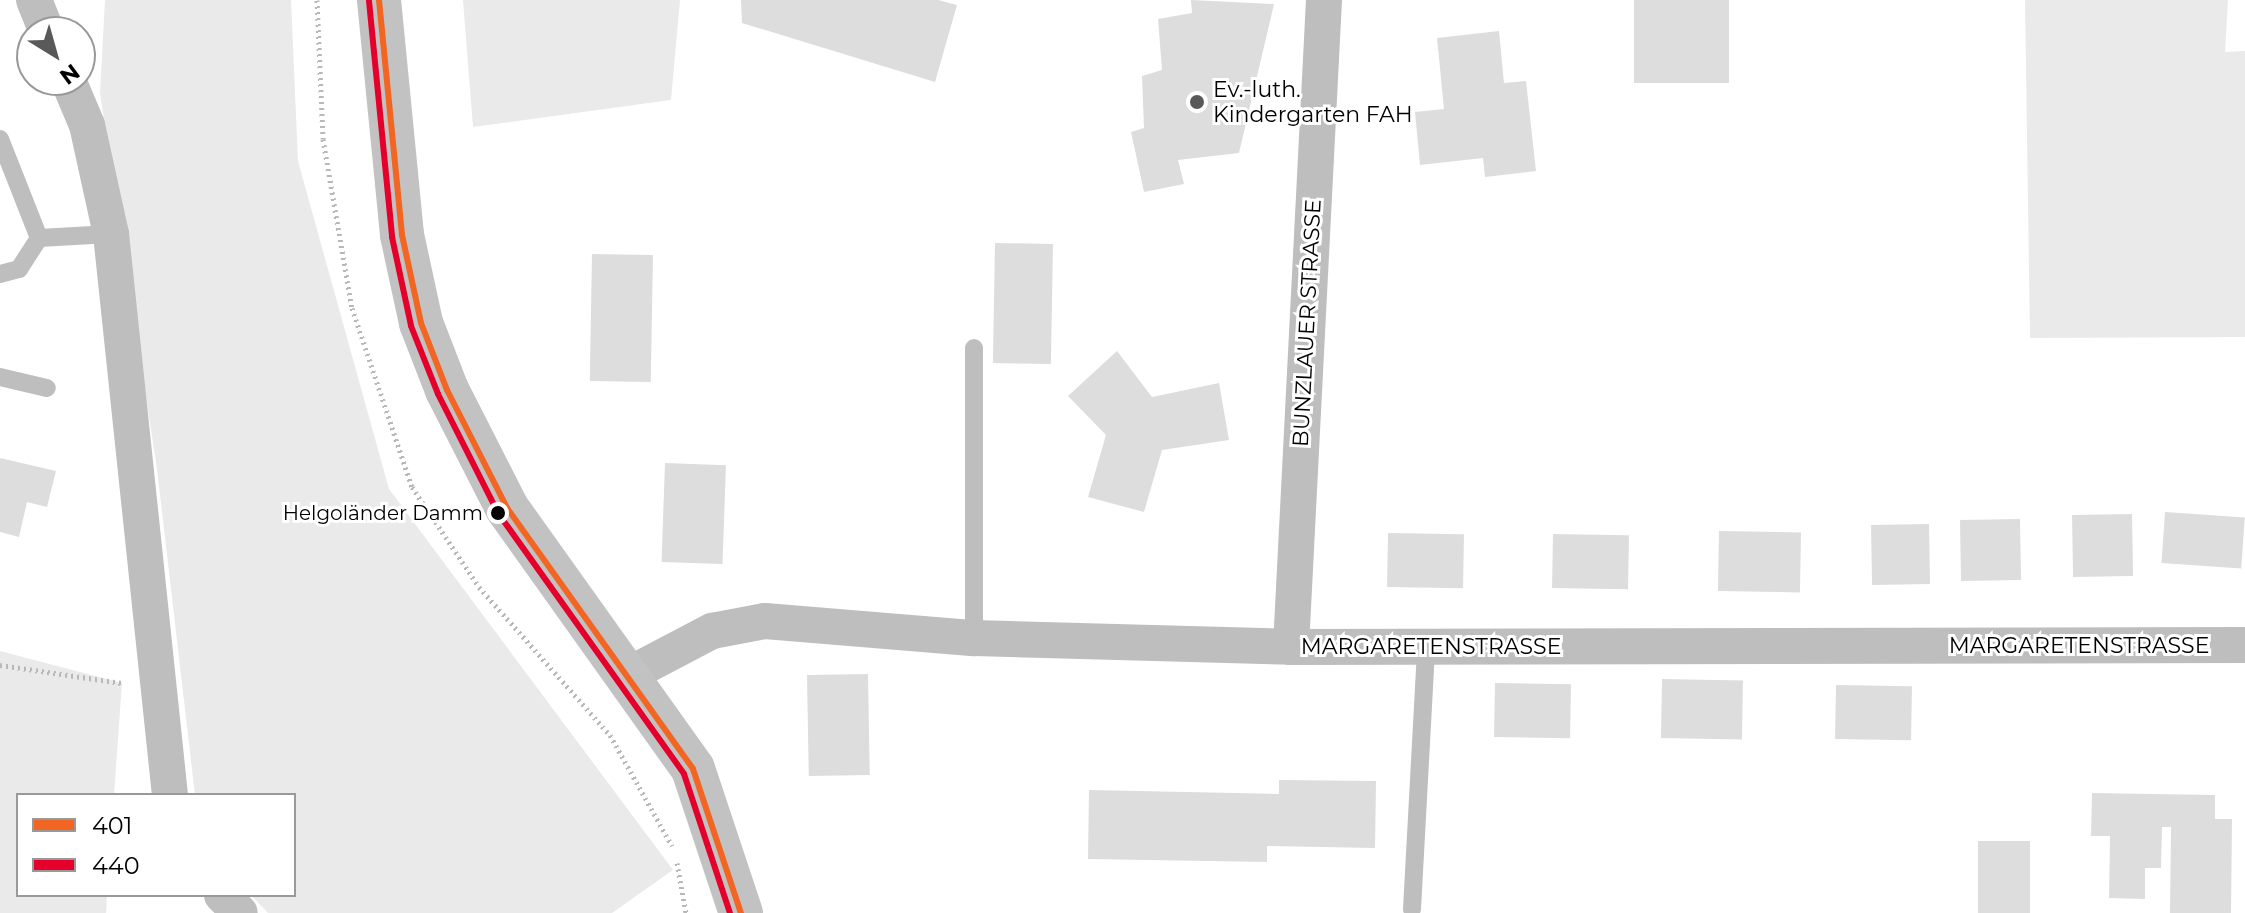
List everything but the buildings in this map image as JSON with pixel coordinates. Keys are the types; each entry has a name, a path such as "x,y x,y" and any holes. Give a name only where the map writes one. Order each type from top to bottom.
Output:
{"street":[{"path":"379,0 402,235 421,323 507,508 630,674 693,769 741,913"},
{"name":"BUNZLAUER STRASSE","path":"1291,647 1324,0"},
{"path":"75,96 87,125 111,234 170,793"},
{"name":"MARGARETENSTRASSE","path":"630,674 712,631 765,621 974,638 1291,647 2245,645"},
{"path":"224,897 240,913"}],"lane":[{"path":"0,139 39,238"},
{"path":"39,238 111,234"},
{"path":"0,274 19,269 39,238"},
{"path":"974,348 974,638"},
{"path":"0,377 47,388"},
{"path":"1412,909 1426,648"}],"path":[{"path":"0,665 122,683 157,675"}],"shaded area":[{"path":"105,0 291,0 298,161 389,489 673,870 612,913 268,913 253,897 296,897 296,793 195,793 157,469 100,93"},
{"path":"463,0 680,0 671,100 473,127"},
{"path":"2025,0 2228,0 2225,52 2245,51 2245,337 2030,338"},
{"path":"0,651 122,683 114,793 16,793 16,897 107,897 106,913 0,913"}],"transit line":[{"name":"401","path":"379,0 402,235 421,323 447,390 507,508 693,769 741,913"},
{"name":"440","path":"369,1 392,237 411,326 438,394 498,513 684,774 730,913"}],"place":[{"name":"Ev.-luth. Kindergarten FAH","path":"1197,102"},
{"name":"Helgoländer Damm","path":"498,513"}]}
